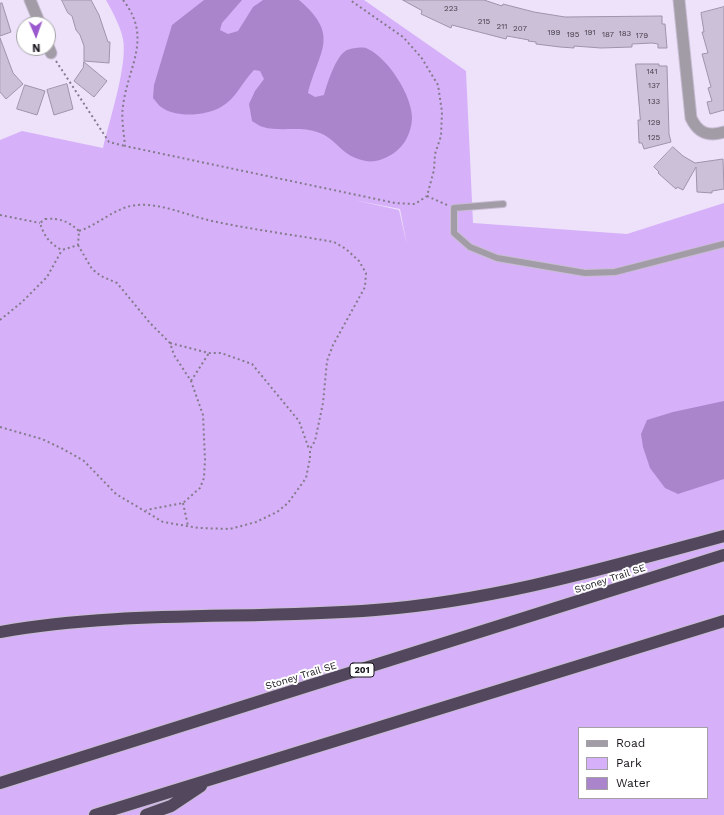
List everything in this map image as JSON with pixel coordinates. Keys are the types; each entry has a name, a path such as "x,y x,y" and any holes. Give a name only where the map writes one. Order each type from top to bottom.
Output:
{"highway":[{"path":"0,632 36,626 115,619 366,611 446,603 592,571 724,536"},
{"name":"Stoney Trail SE","path":"0,783 724,555"},
{"path":"95,815 724,621"},
{"path":"146,815 171,806 212,779"}],"street":[{"path":"30,0 37,16"},
{"path":"679,0 692,118 699,130 704,133 711,135 724,132"}],"lane":[{"path":"503,204 454,208 454,233 470,247 497,258 585,273 616,272 724,244"}],"path":[{"path":"123,0 132,12 137,25 135,57 123,104 122,116 125,146"},
{"path":"54,56 109,142 394,202 415,204 427,196 434,170 435,154 441,136 442,112 438,86 421,57 403,37 350,0"},
{"path":"427,196 454,208"},
{"path":"79,231 100,222 120,208 137,205 160,206 190,216 218,222 334,242 346,249 355,257 366,273 365,287 333,345 327,361 320,420 315,442 310,449"},
{"path":"0,215 40,223 45,219 57,218 69,222 79,231"},
{"path":"40,223 43,233 53,245 62,250"},
{"path":"79,231 78,245 92,269 102,276 117,283 150,323 170,344 174,355 191,382 203,415 205,460 204,478 200,488 183,503 145,510"},
{"path":"0,320 22,302 47,277 62,250 78,245"},
{"path":"0,427 42,439 63,448 84,461 116,494 164,522 216,530 230,529 256,522 277,512 293,498 306,478 310,458 310,449 299,421 252,364 221,353 209,353 170,344"},
{"path":"191,382 209,353"},
{"path":"183,503 188,526"}],"green space":[{"path":"106,0 364,0 466,71 473,223 627,234 724,203 724,815 0,815 0,140 22,131 103,148 123,63 123,39 116,19","holes":["354,200 400,209 407,245 399,210"]}],"water":[{"path":"204,0 242,0 222,23 220,30 228,34 238,31 253,7 263,0 299,0 312,13 320,24 323,34 321,54 308,93 315,97 324,95 330,77 339,58 347,50 363,48 376,54 391,69 398,79 408,100 412,119 409,134 404,142 398,150 388,157 377,161 366,161 351,156 330,138 317,132 304,129 276,129 260,126 252,121 249,104 255,91 264,79 260,71 254,70 231,100 214,110 199,114 182,114 167,111 161,107 153,98 154,85 172,25"},
{"path":"724,401 724,479 678,494 665,488 650,468 643,447 641,434 647,420 673,412"}],"building":[{"path":"62,0 91,0 99,15 108,42 110,42 109,63 84,61 84,46 80,35 76,30 72,16 68,13"},
{"path":"403,0 484,0 502,6 503,4 534,12 565,17 662,16 662,24 665,24 667,48 658,48 658,44 652,43 632,44 632,47 601,48 574,46 574,48 536,44 536,42 528,41 529,40 507,36 506,39 452,25 451,28 421,14 422,11"},
{"path":"2,3 11,32 0,36 0,4"},
{"path":"724,7 724,110 710,114 707,102 712,101 708,88 711,87 702,54 708,53 702,32 704,32 701,13"},
{"path":"0,38 13,73 23,84 6,99 0,92"},
{"path":"84,62 107,81 94,97 74,81 83,68"},
{"path":"636,64 659,64 659,66 667,66 669,134 671,142 644,149 642,143 639,143 638,120 640,120"},
{"path":"67,84 73,109 54,115 47,90"},
{"path":"25,85 45,91 37,115 17,109"},
{"path":"673,147 683,156 695,163 723,159 724,189 712,191 712,193 697,192 696,167 683,190 677,187 676,189 658,173 659,172 654,167"}]}
